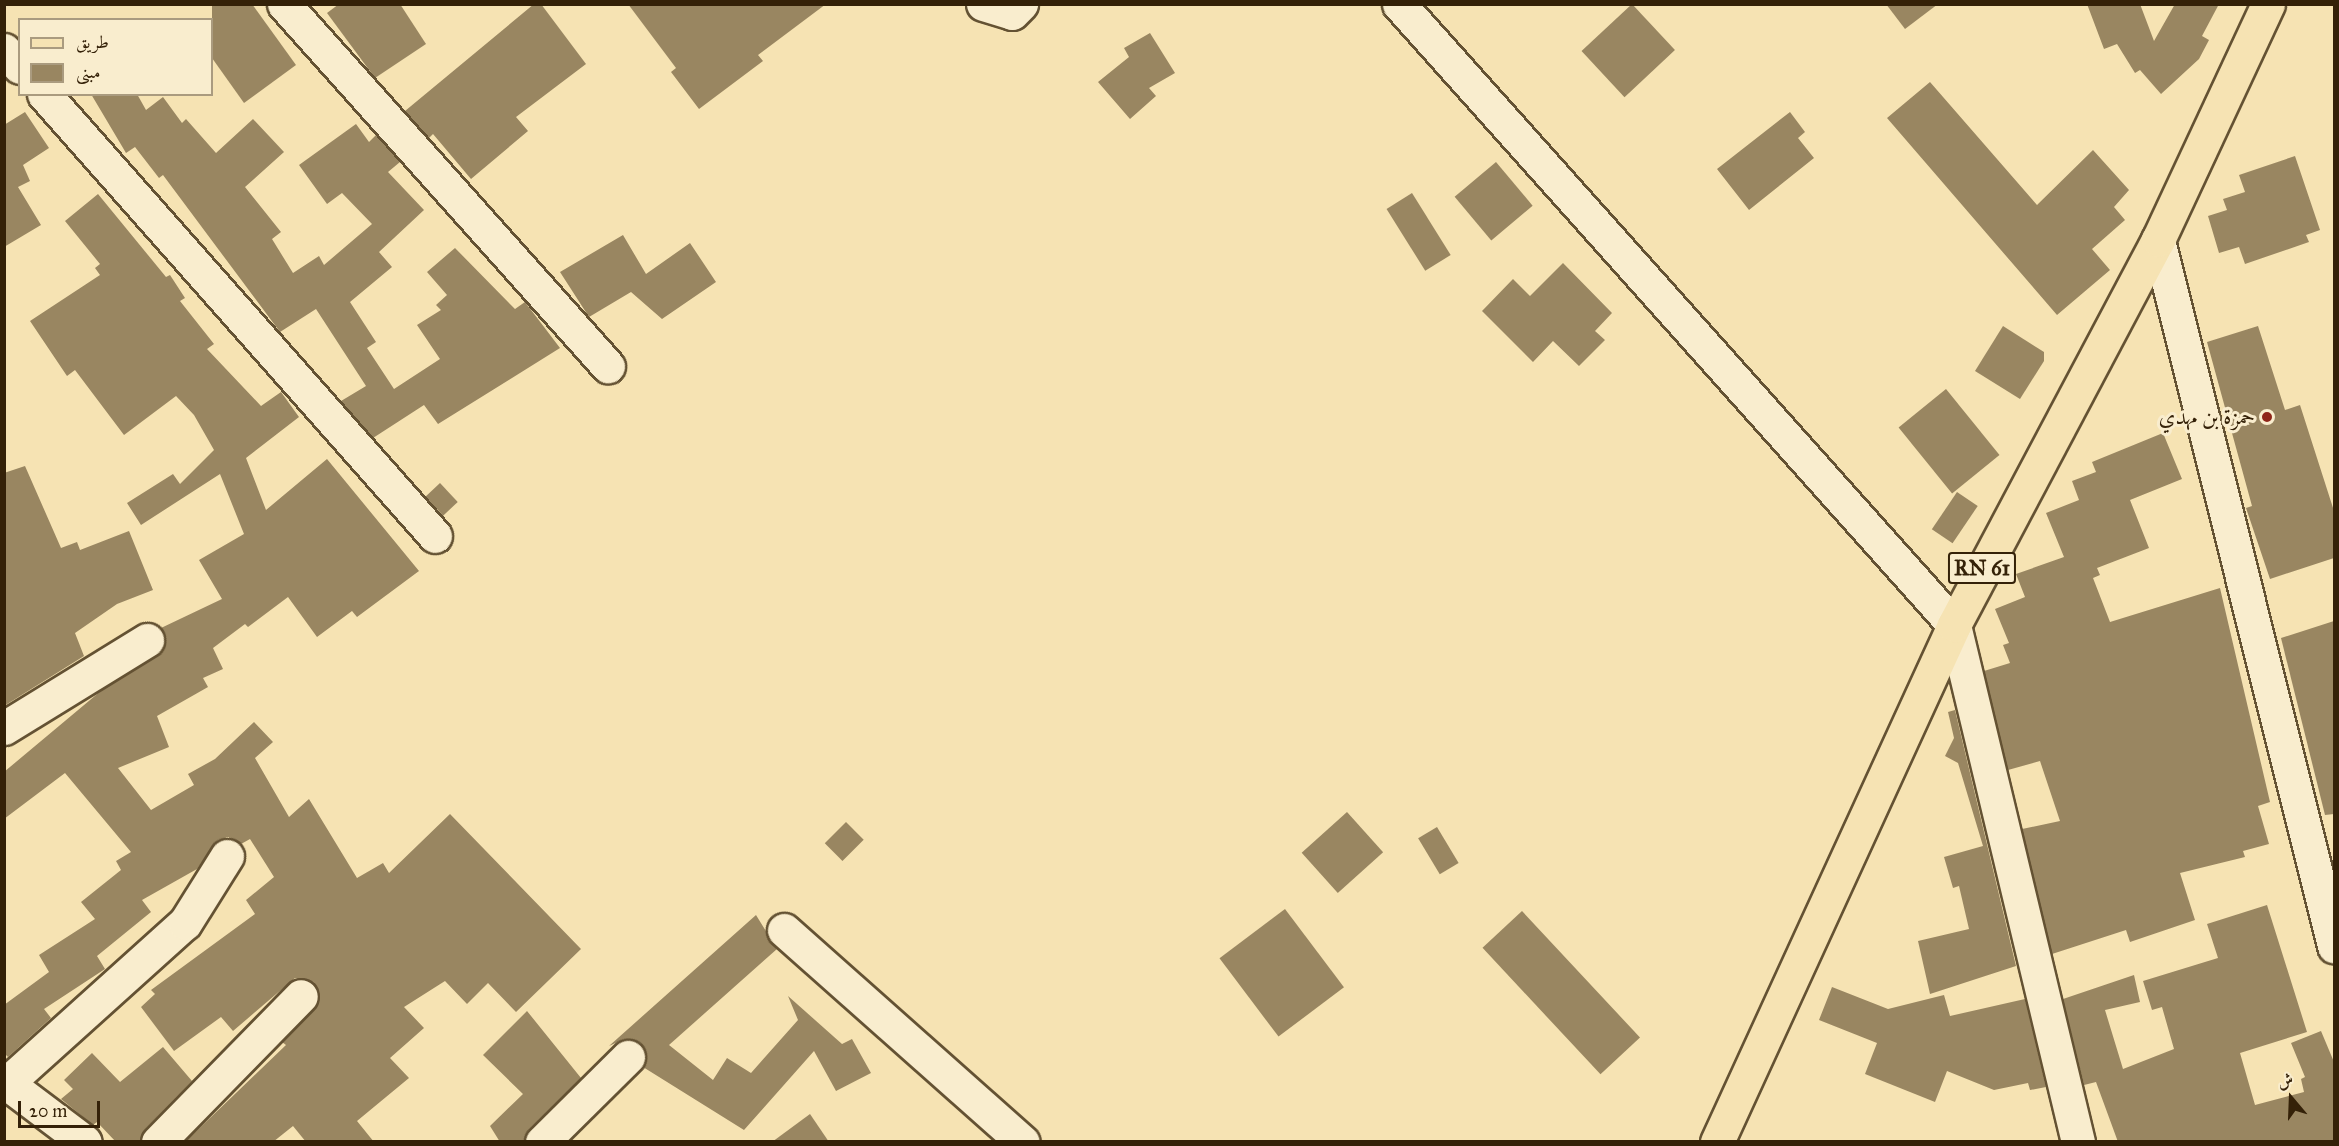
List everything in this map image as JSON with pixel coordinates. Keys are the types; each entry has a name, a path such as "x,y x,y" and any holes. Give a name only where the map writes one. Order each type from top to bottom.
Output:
{"main road":[{"name":"RN 61","path":"1717,1142 1954,625 2158,240 2268,4"}],"street":[{"path":"284,4 608,366"},
{"path":"983,4 1012,13 1021,4"},
{"path":"1399,4 1954,625 2078,1142"},
{"path":"4,50 18,65"},
{"path":"46,96 435,537"},
{"path":"2158,240 2334,946"},
{"path":"4,728 147,640"},
{"path":"85,1142 6,1082 184,923 227,856"},
{"path":"784,930 1023,1142"},
{"path":"158,1142 301,996"},
{"path":"542,1142 628,1057"}],"building":[{"path":"212,4 252,4 296,65 244,103 213,59"},
{"path":"339,4 400,4 426,44 375,78 327,13"},
{"path":"534,4 541,4 586,64 516,117 528,131 471,179 433,134 429,138 405,111"},
{"path":"628,4 826,4 758,55 763,61 699,109 671,72 676,68"},
{"path":"1632,4 1675,50 1625,97 1582,51"},
{"path":"1886,4 1938,4 1905,29"},
{"path":"2087,4 2140,4 2154,41 2175,4 2219,4 2202,36 2209,40 2199,59 2161,94 2140,70 2135,73 2117,44 2104,49"},
{"path":"1150,33 1175,73 1149,88 1156,96 1130,119 1098,82 1129,57 1124,48"},
{"path":"1930,82 2037,205 2093,150 2129,190 2114,207 2125,220 2092,249 2110,270 2057,315 1887,118"},
{"path":"92,96 138,96 146,110 163,97 182,123 186,119 216,153 253,119 284,152 245,187 281,232 272,239 293,273 319,256 324,265 372,224 342,193 327,204 299,165 356,124 369,142 376,135 400,162 388,172 424,210 379,252 392,267 350,302 376,342 367,348 394,389 440,359 417,325 441,310 436,305 447,295 427,272 455,248 515,309 525,302 560,348 438,424 424,405 373,438 341,401 366,386 316,309 280,332 163,175 159,178 135,147 126,153"},
{"path":"25,112 49,148 23,165 30,181 18,187 41,225 4,247 4,125"},
{"path":"1790,112 1805,132 1798,138 1814,158 1749,210 1717,169"},
{"path":"2295,156 2320,230 2306,235 2309,242 2245,264 2239,247 2219,253 2208,216 2227,210 2223,199 2245,192 2239,175"},
{"path":"1496,162 1533,206 1491,240 1455,197"},
{"path":"1412,193 1451,255 1425,271 1387,209"},
{"path":"98,194 166,277 170,275 185,298 180,301 214,344 207,349 261,406 281,392 299,417 246,458 266,510 327,459 419,571 357,617 352,611 317,637 288,597 248,627 245,624 213,648 223,669 203,678 208,687 157,716 169,747 118,768 151,810 194,785 188,774 215,759 254,722 273,742 255,758 289,817 309,799 357,878 383,863 389,873 450,814 581,949 516,1012 488,983 467,1004 445,981 404,1007 424,1028 390,1058 409,1078 357,1121 374,1142 306,1142 293,1126 273,1142 185,1142 286,1045 282,1042 319,1000 314,982 295,978 233,1031 221,1017 174,1051 141,1007 155,994 151,990 255,914 246,900 274,877 250,839 241,844 228,837 218,840 197,869 142,900 151,912 97,956 105,969 44,1009 51,1018 8,1057 4,1053 4,1005 49,972 39,955 95,919 81,902 121,870 116,861 131,852 65,773 4,819 4,772 102,690 157,656 166,640 161,628 222,599 199,560 244,534 220,474 141,525 127,503 173,474 180,484 214,450 194,415 176,396 124,435 75,370 67,376 30,321 100,275 95,268 100,264 65,221"},
{"path":"623,235 646,274 690,243 716,282 662,319 631,292 589,317 560,272"},
{"path":"1563,263 1612,313 1595,331 1605,340 1579,366 1553,341 1533,362 1482,311 1513,279 1530,296"},
{"path":"2003,326 2044,352 2044,361 2020,399 1975,371"},
{"name":"حمزة بن مهدي","path":"2258,326 2285,410 2300,405 2334,511 2334,558 2270,579 2246,508 2252,506 2207,342"},
{"path":"1946,389 1999,455 1952,493 1899,427"},
{"path":"2163,433 2182,479 2130,500 2149,548 2097,568 2100,575 2093,578 2110,622 2220,588 2270,802 2258,806 2269,844 2243,851 2245,857 2180,873 2195,920 2130,942 2126,930 2052,954 2022,829 2060,821 2040,761 2008,770 1984,671 2010,663 2003,645 2009,643 1995,609 2025,597 2016,574 2064,557 2046,513 2079,500 2072,481 2096,472 2092,462"},
{"path":"25,466 61,548 77,542 80,550 129,531 153,590 117,604 75,633 84,656 4,706 4,473"},
{"path":"440,483 458,502 443,516 425,497"},
{"path":"1957,492 1978,506 1953,543 1932,529"},
{"path":"2334,621 2334,814 2325,815 2281,638"},
{"path":"1955,710 2016,966 1930,994 1918,941 1969,929 1959,886 1953,888 1944,857 1983,846 1958,763 1945,756 1954,738 1948,712"},
{"path":"1347,812 1383,852 1338,893 1302,853"},
{"path":"846,822 864,840 842,861 825,843"},
{"path":"1437,827 1459,863 1440,874 1418,838"},
{"path":"2267,905 2307,1032 2240,1053 2255,1105 2304,1092 2301,1079 2305,1077 2291,1043 2321,1031 2334,1062 2334,1142 2118,1142 2096,1082 2084,1085 2063,999 2134,975 2140,1002 2105,1010 2123,1069 2174,1049 2162,1007 2152,1010 2143,981 2218,958 2207,924"},
{"path":"1285,909 1344,987 1278,1037 1220,958"},
{"path":"1522,911 1640,1038 1600,1074 1483,948"},
{"path":"756,915 777,949 669,1045 713,1080 727,1058 751,1073 798,1020 788,996 842,1044 852,1039 871,1073 836,1091 814,1051 744,1130 643,1067 646,1053 641,1043 624,1039 609,1046"},
{"path":"1832,987 1888,1009 1944,995 1950,1016 2025,999 2046,1087 2030,1090 2028,1083 1994,1090 1947,1071 1935,1102 1865,1074 1877,1043 1819,1020"},
{"path":"527,1011 581,1078 529,1129 523,1142 500,1142 490,1126 523,1094 483,1055"},
{"path":"163,1047 192,1081 145,1129 140,1142 116,1142 97,1122 93,1125 61,1099 73,1089 64,1080 92,1053 120,1082"},
{"path":"810,1114 829,1142 772,1142"}],"place":[{"name":"حمزة بن مهدي","path":"2267,417"}]}
